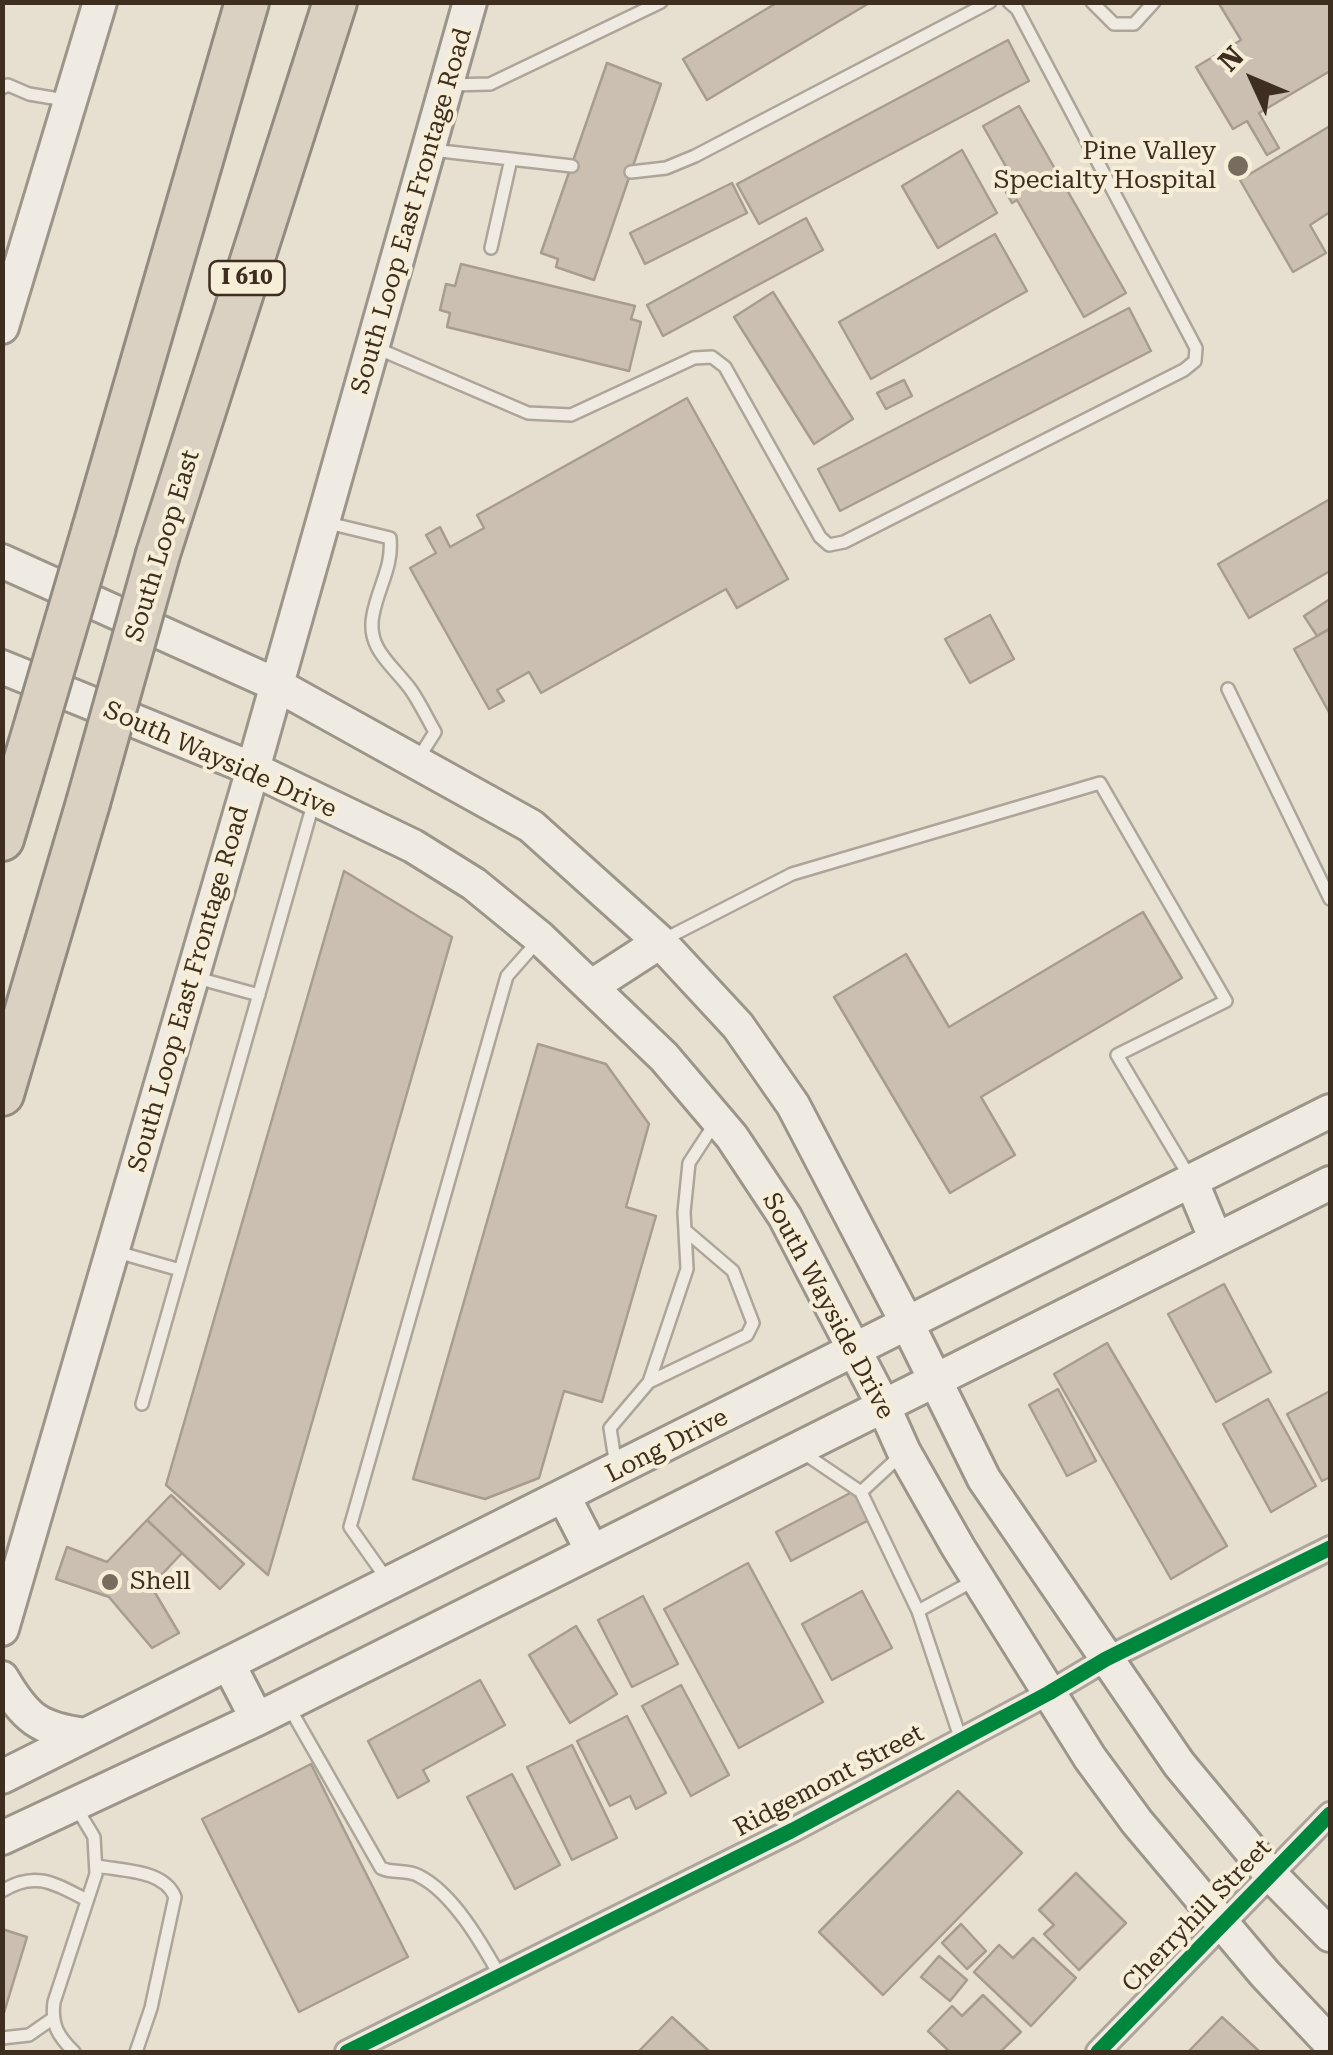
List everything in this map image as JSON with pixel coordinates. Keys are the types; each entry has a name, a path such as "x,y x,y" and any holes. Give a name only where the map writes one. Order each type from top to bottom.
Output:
{"highway":[{"name":"I 610","path":"2,839 247,2"},
{"name":"South Loop East","path":"2,1094 158,554 335,2"}],"main road":[{"path":"4,313 100,2"},
{"name":"South Loop East Frontage Road","path":"2,1629 253,769 470,2"},
{"path":"2,561 277,685 531,826 660,942 738,1026 793,1106 984,1479 1179,1764 1272,1876 1330,1935"},
{"name":"South Wayside Drive","path":"2,667 253,769 412,846 474,884 540,938 664,1057 717,1120 785,1217 904,1452 1090,1758 1128,1810 1265,1974 1330,2044"},
{"path":"592,986 660,942"},
{"name":"Long Drive","path":"2,1777 1330,1111"},
{"path":"1191,1180 1216,1240"},
{"path":"2,1838 257,1718 1330,1184"},
{"path":"564,1498 592,1551"},
{"path":"228,1664 257,1718"},
{"path":"2,1678 25,1711 50,1730 85,1736"}],"street":[{"name":"Ridgemont Street","path":"346,2052 792,1830 1106,1659 1330,1548"},
{"name":"Cherryhill Street","path":"1098,2052 1330,1814"}],"lane":[{"path":"449,85 490,84 661,2"},
{"path":"631,172 666,168 695,156 990,2"},
{"path":"374,346 528,414 550,416 572,415 694,358 712,357 725,366 820,537 829,545 844,542 1184,370 1195,361 1196,348 1017,9 1009,2"},
{"path":"1092,2 1114,24 1134,24 1154,2"},
{"path":"2,88 8,85 29,94 70,101"},
{"path":"428,149 572,166"},
{"path":"491,248 512,159"},
{"path":"323,521 390,538 392,558 373,613 371,635 385,662 410,688 435,732 416,762"},
{"path":"1228,689 1330,898"},
{"path":"660,942 792,874 1100,783 1226,1001 1118,1054 1191,1180"},
{"path":"142,1404 314,801"},
{"path":"390,1583 350,1528 507,976 540,938"},
{"path":"192,977 259,995"},
{"path":"616,1472 610,1428 648,1382 688,1268 684,1212 690,1162 717,1120"},
{"path":"648,1382 747,1335 753,1323 733,1271 685,1230"},
{"path":"113,1251 180,1270"},
{"path":"797,1448 861,1492 918,1612 961,1740"},
{"path":"861,1492 904,1452"},
{"path":"918,1612 978,1578"},
{"path":"287,1703 380,1868 390,1873 415,1873 438,1890 477,1936 500,1976"},
{"path":"74,1804 94,1837 97,1866 54,2002 52,2019 60,2038 74,2052"},
{"path":"97,1866 160,1878 170,1885 176,1898 151,2008 136,2052"},
{"path":"2,1891 26,1878 49,1882 87,1900"},
{"path":"2,2038 30,2035 52,2019"}],"building":[{"path":"778,2 871,2 707,100 683,59"},
{"path":"1218,2 1330,2 1330,71 1259,113 1279,148 1267,155 1247,121 1233,129 1196,67 1241,40"},
{"path":"1008,40 1029,81 759,224 737,184"},
{"path":"607,63 661,84 594,280 556,267 558,259 541,253"},
{"path":"1019,106 1126,293 1084,317 1017,200 1012,203 998,178 1009,172 983,126"},
{"path":"1330,126 1330,212 1310,225 1326,253 1293,272 1240,180"},
{"path":"962,150 997,213 938,248 902,186"},
{"path":"732,183 747,213 645,264 630,233"},
{"path":"806,218 823,250 663,336 647,305"},
{"path":"995,234 1027,291 871,379 839,322"},
{"path":"461,264 635,306 631,319 641,322 629,371 447,327 450,313 440,310 446,284 455,286"},
{"path":"773,292 853,419 814,444 734,317"},
{"path":"1129,308 1151,351 840,511 818,469"},
{"path":"904,380 912,396 886,409 877,393"},
{"path":"687,398 788,579 737,608 726,589 541,693 529,672 497,690 504,701 489,709 410,568 436,553 426,535 440,527 450,547 484,528 477,515"},
{"path":"1330,499 1330,571 1249,618 1218,564"},
{"path":"1330,599 1330,628 1317,636 1304,616"},
{"path":"990,615 1014,659 970,683 945,639"},
{"path":"1330,629 1330,714 1294,649"},
{"path":"344,871 452,937 268,1575 166,1485"},
{"path":"1143,912 1182,978 981,1097 1015,1155 950,1193 834,997 906,954 949,1027"},
{"path":"538,1044 606,1064 649,1124 626,1207 656,1216 602,1402 564,1391 539,1478 485,1499 413,1479"},
{"path":"1224,1284 1271,1372 1216,1402 1168,1314"},
{"path":"1107,1343 1227,1546 1171,1579 1054,1374"},
{"path":"1058,1389 1096,1461 1067,1476 1029,1405"},
{"path":"1330,1391 1330,1477 1322,1481 1287,1414"},
{"path":"1268,1399 1316,1486 1271,1512 1223,1424"},
{"path":"854,1491 869,1520 791,1561 776,1532"},
{"path":"171,1495 244,1564 220,1589 147,1520"},
{"name":"Shell","path":"147,1520 182,1553 151,1586 179,1633 152,1648 109,1597 56,1579 67,1547 107,1562"},
{"path":"748,1563 823,1702 739,1748 664,1609"},
{"path":"862,1591 892,1648 832,1680 802,1624"},
{"path":"643,1596 678,1664 632,1687 598,1620"},
{"path":"576,1626 617,1694 570,1723 529,1655"},
{"path":"480,1680 505,1725 423,1770 429,1781 398,1798 368,1741"},
{"path":"681,1685 729,1775 691,1796 642,1706"},
{"path":"627,1716 666,1793 636,1809 630,1796 610,1806 577,1741"},
{"path":"572,1745 617,1838 572,1860 527,1767"},
{"path":"311,1764 408,1957 299,2012 202,1819"},
{"path":"512,1774 560,1865 515,1889 467,1797"},
{"path":"958,1791 1022,1853 883,1995 819,1932"},
{"path":"1076,1873 1126,1923 1079,1970 1044,1934 1054,1925 1039,1910"},
{"path":"961,1924 986,1951 967,1969 942,1943"},
{"path":"2,1929 27,1937 3,2016 2,2016"},
{"path":"1033,1938 1076,1978 1031,2026 974,1972 999,1945 1013,1958"},
{"path":"939,1956 967,1980 950,2001 921,1977"},
{"path":"983,1995 1021,2032 1000,2052 950,2052 928,2031 952,2006 962,2016"},
{"path":"672,2017 710,2052 638,2052"},
{"path":"1222,2017 1260,2052 1188,2052"}],"cycle path":[{"path":"347,2052 793,1830 1106,1659 1330,1548"},
{"path":"1098,2052 1330,1814"}],"place":[{"name":"Pine Valley Specialty Hospital","path":"1238,166"},
{"name":"Shell","path":"110,1582"}]}
